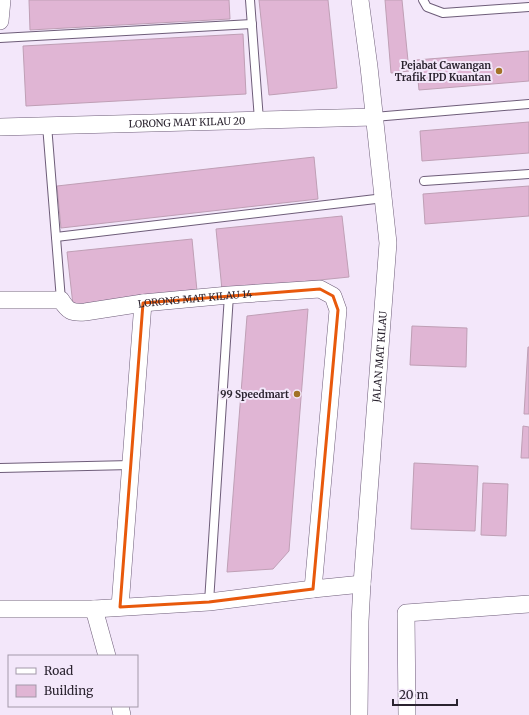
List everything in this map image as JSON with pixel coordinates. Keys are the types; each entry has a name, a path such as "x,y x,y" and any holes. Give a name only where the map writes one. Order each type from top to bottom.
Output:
{"street":[{"path":"0,21 2,0"},
{"name":"JALAN MAT KILAU","path":"360,0 388,243 362,584 360,620 360,715"},
{"name":"LORONG MAT KILAU 20","path":"0,127 374,117"},
{"name":"LORONG MAT KILAU 14","path":"61,300 67,309 77,313 143,303 229,295 320,289 333,296 338,310 313,589"},
{"path":"0,300 61,300"},
{"path":"120,607 143,303"},
{"path":"0,609 94,609 209,602 362,584"},
{"path":"407,715 406,613 529,604"},
{"path":"94,609 107,655"}],"lane":[{"path":"250,0 259,120"},
{"path":"423,0 427,7 443,13 529,7"},
{"path":"0,38 252,24"},
{"path":"374,117 529,104"},
{"path":"46,125 61,300"},
{"path":"424,182 529,174"},
{"path":"56,237 384,198"},
{"path":"209,602 229,295"},
{"path":"0,468 131,465"}],"highlighted area":[{"path":"320,289 333,296 338,310 313,589 209,602 120,607 143,303"}],"building":[{"path":"29,0 229,0 230,19 30,30"},
{"path":"259,0 328,0 337,88 269,95"},
{"path":"385,0 402,0 409,71 391,73"},
{"path":"243,34 246,94 26,106 23,46"},
{"path":"529,51 529,81 419,90 416,60"},
{"path":"529,122 529,153 422,161 420,131"},
{"path":"314,157 318,199 61,228 57,186"},
{"path":"529,186 529,216 425,224 423,194"},
{"path":"342,216 349,277 222,290 216,229"},
{"path":"192,239 197,291 73,305 67,252"},
{"path":"308,309 289,551 273,569 227,572 247,316"},
{"path":"412,326 467,328 466,367 410,365"},
{"path":"528,347 529,414 524,414"},
{"path":"523,426 529,427 529,458 521,458"},
{"path":"414,463 478,466 475,531 411,529"},
{"path":"483,483 508,484 506,536 481,535"}],"place":[{"name":"Pejabat Cawangan Trafik IPD Kuantan","path":"499,71"},
{"name":"99 Speedmart","path":"297,394"}]}
